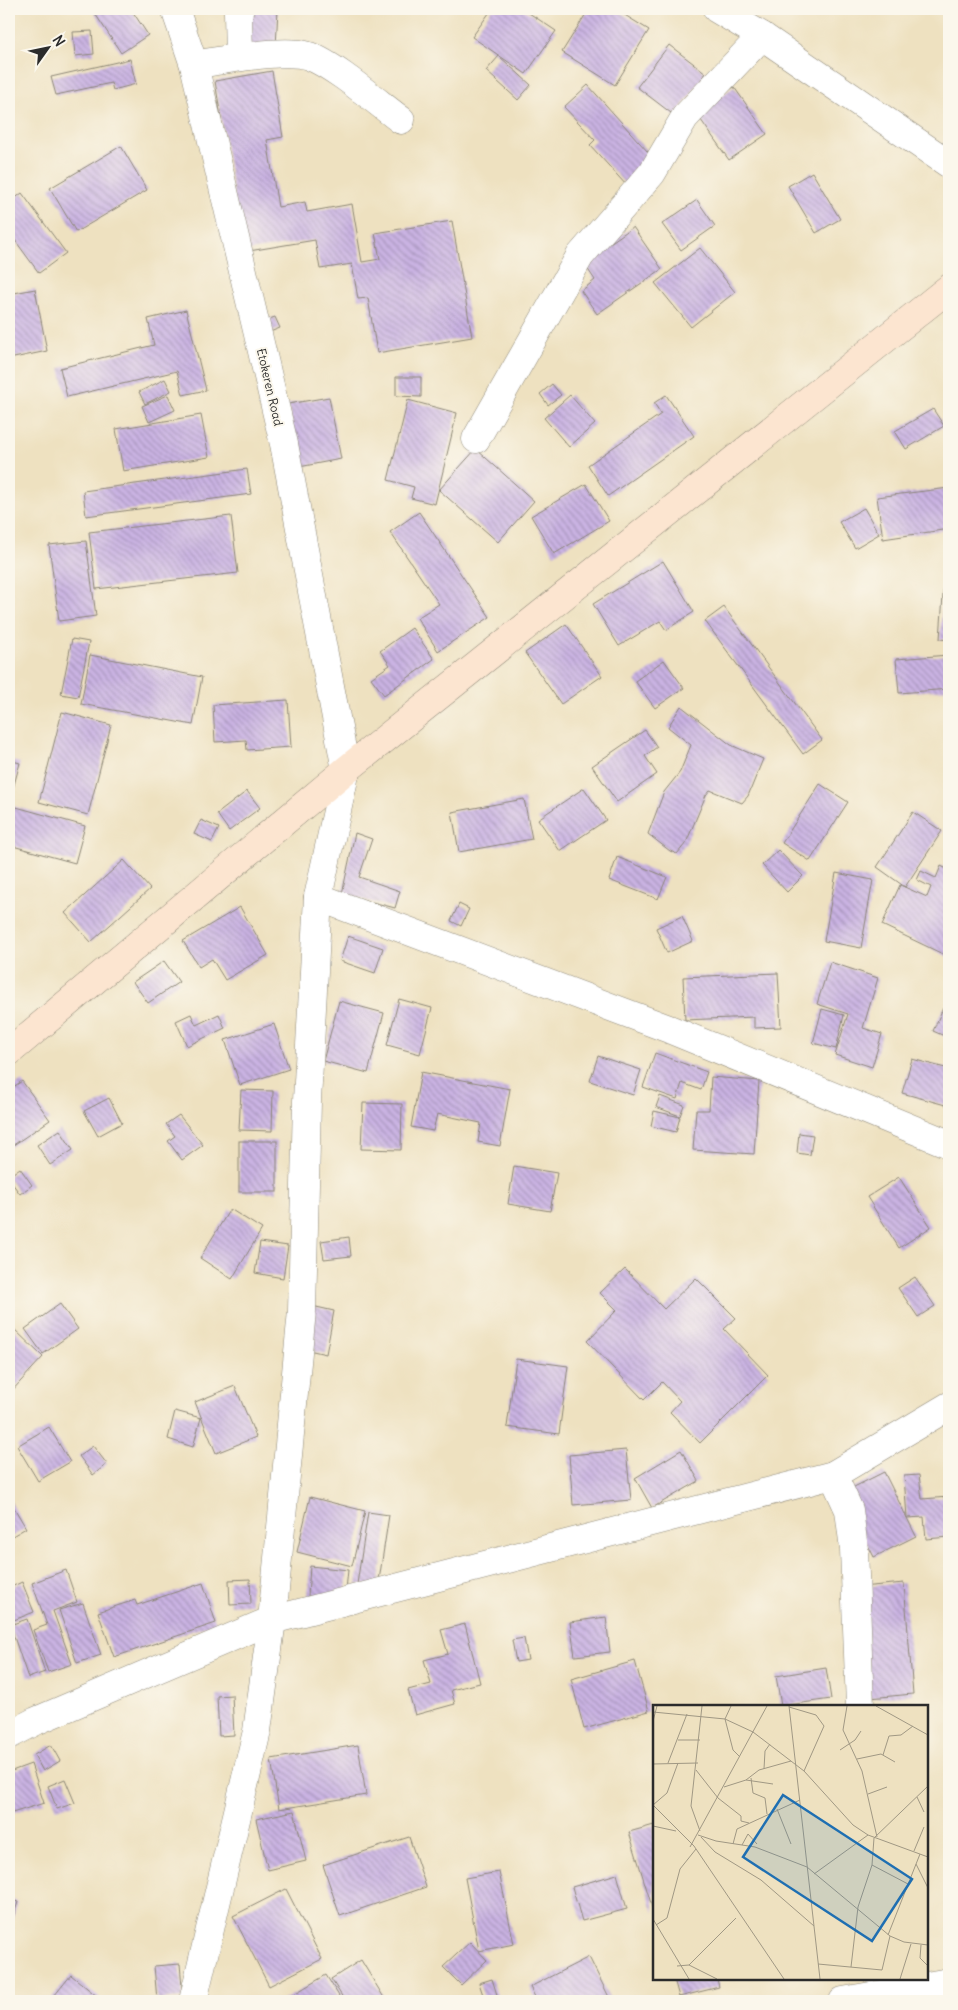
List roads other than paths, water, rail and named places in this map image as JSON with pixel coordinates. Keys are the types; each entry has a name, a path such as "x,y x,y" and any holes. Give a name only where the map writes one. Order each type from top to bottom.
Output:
{"main road":[{"path":"9,1052 346,770 949,288"}],"street":[{"name":"Etokeren Road","path":"175,9 194,65 284,444 346,770"},
{"path":"239,58 240,9"},
{"path":"717,9 762,36 949,164"},
{"path":"476,439 580,256 652,173 685,117 762,36"},
{"path":"194,65 239,58 294,54 308,56 324,64 401,120"},
{"path":"193,2001 257,1731 272,1620 302,1311 307,1101 318,897 346,770"},
{"path":"318,897 669,1029 949,1144"},
{"path":"9,1735 36,1721 272,1620 833,1475 949,1406"},
{"path":"833,1475 849,1510 854,1549 860,1705"},
{"path":"843,2001 871,1987 949,1982"}]}
